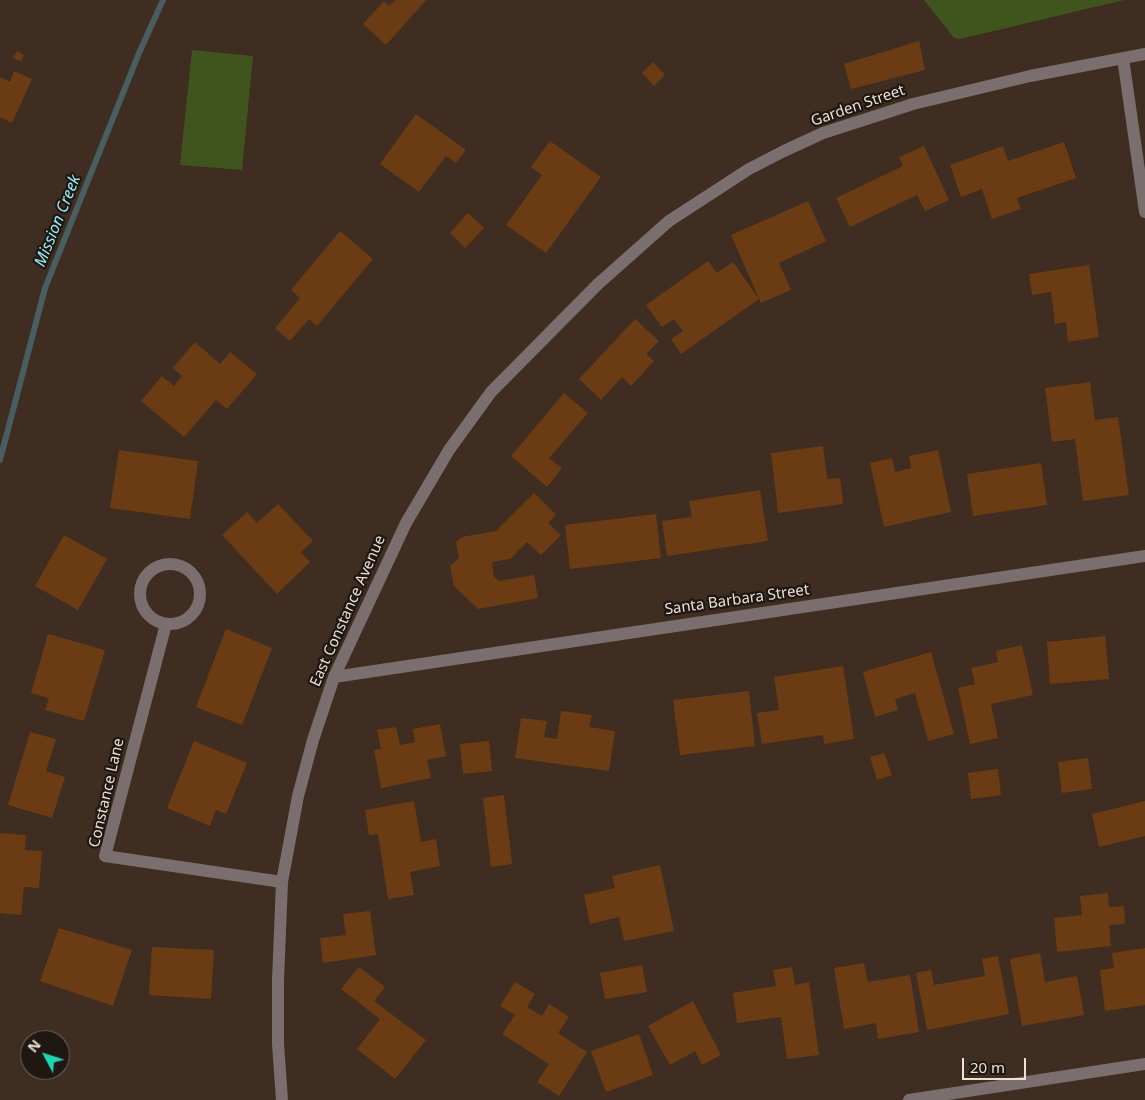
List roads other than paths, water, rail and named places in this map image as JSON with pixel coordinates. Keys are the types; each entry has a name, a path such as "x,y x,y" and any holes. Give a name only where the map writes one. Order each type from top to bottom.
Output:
{"street":[{"name":"Garden Street","path":"616,268 669,221 692,205 749,169 823,132 913,104 1030,76 1145,54"},
{"path":"1123,58 1145,212"},
{"name":"East Constance Avenue","path":"282,1100 278,1044 278,980 282,882 298,796 334,676 406,523 459,436 491,392 616,268"},
{"name":"Santa Barbara Street","path":"334,676 1145,556"},
{"path":"174,564 185,568 194,576 200,586 200,598 196,609 188,618 178,623 166,624 155,620 146,612 141,602 140,590 144,579 152,570 162,565 174,564"},
{"name":"Constance Lane","path":"166,624 105,856 282,882"},
{"path":"909,1100 1145,1064"}],"waterway":[{"name":"Mission Creek","path":"0,460 45,288 139,53 163,0"}]}
